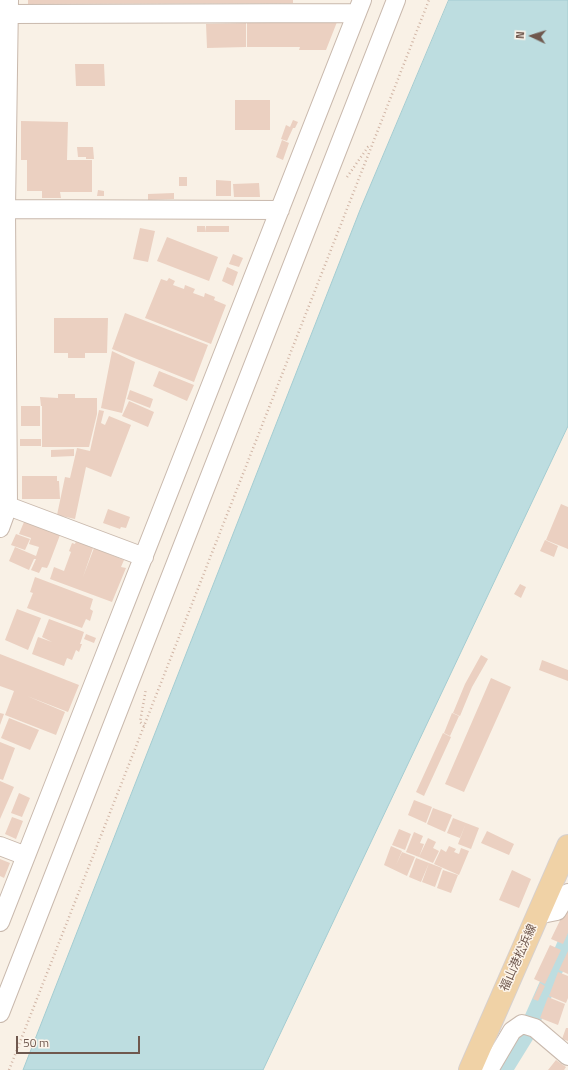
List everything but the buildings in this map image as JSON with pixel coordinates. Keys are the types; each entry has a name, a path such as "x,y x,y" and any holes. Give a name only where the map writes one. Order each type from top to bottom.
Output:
{"main road":[{"name":"福山港松浜線","path":"470,1070 568,846"}],"street":[{"path":"0,1013 396,0"},
{"path":"0,528 4,506 3,209 9,7 360,7 0,922"},
{"path":"3,209 280,210"},
{"path":"4,506 144,557"},
{"path":"0,846 26,856"},
{"path":"538,915 557,911 568,894"},
{"path":"490,1070 512,1031 522,1024 535,1028 568,1056"}],"path":[{"path":"9,1070 429,0"}],"water":[{"path":"449,0 568,0 568,426 263,1070 23,1070 360,210"}],"waterway":[{"path":"504,1070 525,1036 568,939"}]}
